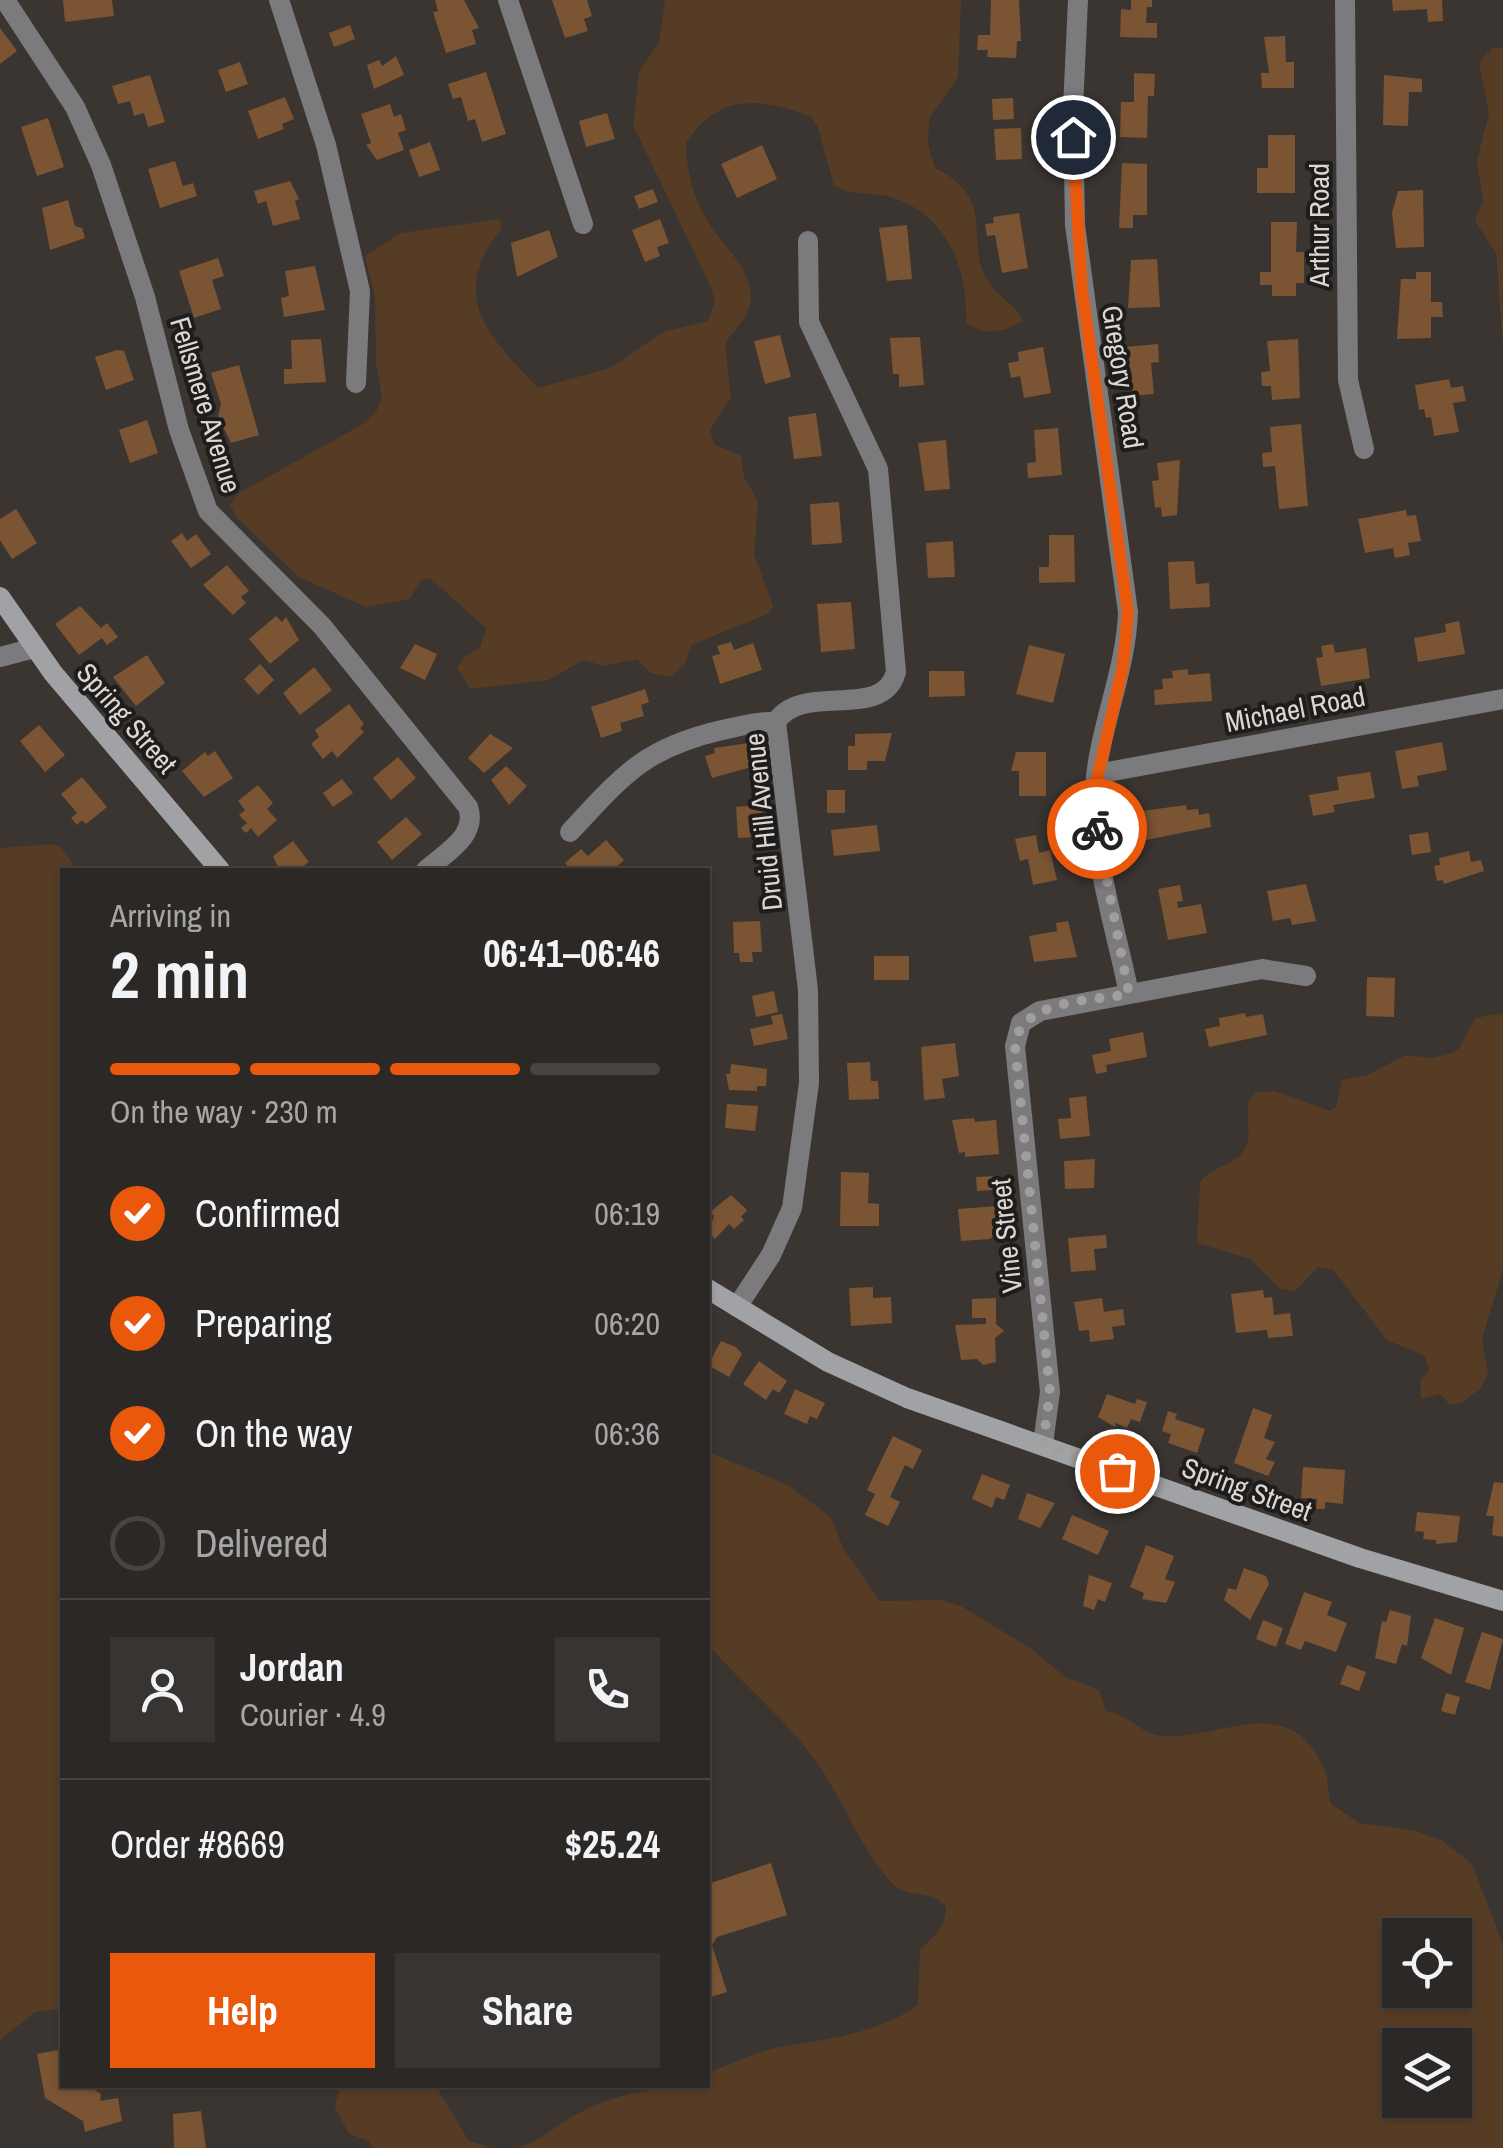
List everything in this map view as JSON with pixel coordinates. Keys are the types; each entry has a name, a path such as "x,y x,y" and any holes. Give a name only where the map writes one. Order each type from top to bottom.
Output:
{"street":[{"name":"Fellsmere Avenue","path":"5,0 76,107 101,165 145,298 182,440 208,511 322,626 468,807 471,821 467,834 428,868"},
{"path":"279,0 323,135 360,291 356,382"},
{"path":"508,0 584,224"},
{"name":"Gregory Road","path":"1078,0 1073,109 1075,225 1128,612 1123,666 1097,774 1098,843 1129,994"},
{"name":"Arthur Road","path":"1345,0 1348,380 1364,448"},
{"name":"Druid Hill Avenue","path":"736,1307 771,1255 792,1208 810,1083 808,990 776,722 782,714 804,704 881,694 891,685 896,672 878,469 810,322 808,241"},
{"name":"Spring Street","path":"0,597 34,648 218,868"},
{"path":"0,657 34,648"},
{"name":"Michael Road","path":"1097,774 1503,700"},
{"path":"570,832 618,780 653,752 704,734 776,722"},
{"path":"1129,994 1262,970 1306,976"},
{"name":"Vine Street","path":"1043,1444 1050,1392 1015,1046 1021,1023 1040,1011 1129,994"},
{"name":"Spring Street","path":"710,1294 859,1377 1360,1558 1503,1601"}],"shaded area":[{"path":"665,0 961,0 958,77 929,119 928,144 935,168 967,193 976,222 981,266 988,281 1023,321 994,331 966,323 963,281 949,244 938,228 907,204 834,186 818,127 811,117 757,103 726,108 712,115 686,143 689,175 704,216 747,277 751,298 745,316 725,344 731,397 710,430 714,444 741,456 744,477 758,501 754,555 773,606 770,613 691,645 685,664 671,677 651,673 637,659 603,666 584,660 548,680 470,689 457,668 464,657 480,648 486,628 430,578 420,581 410,599 366,607 299,577 237,518 230,505 239,493 363,424 376,412 382,398 376,363 375,297 365,256 401,233 500,219 501,229 485,253 477,275 476,295 491,333 538,388 610,368 663,332 708,321 715,302 711,287 633,125 639,72 659,42"},
{"path":"1494,47 1503,48 1503,346 1496,253 1475,221 1483,201 1477,160 1489,114 1479,62"},
{"path":"52,844 61,848 76,868 60,868 60,2009 35,2012 0,2040 0,848"},
{"path":"1503,1013 1503,1270 1482,1339 1488,1374 1481,1388 1462,1403 1450,1405 1440,1394 1421,1399 1420,1381 1429,1370 1425,1356 1387,1340 1333,1269 1318,1267 1295,1291 1279,1288 1250,1259 1197,1243 1200,1182 1245,1149 1249,1100 1257,1092 1275,1091 1330,1111 1336,1107 1342,1080 1367,1075 1406,1055 1431,1058 1450,1054 1459,1049 1475,1018"},
{"path":"710,1453 788,1485 823,1511 833,1521 843,1548 880,1601 940,1600 961,1606 1030,1648 1065,1677 1099,1690 1106,1711 1147,1732 1183,1736 1250,1724 1290,1729 1308,1743 1323,1766 1331,1804 1359,1823 1413,1830 1441,1840 1472,1864 1503,1944 1503,2148 514,2148 608,2101 657,2089 710,2088 710,2071 766,2050 867,2029 918,2005 920,1949 941,1926 946,1907 934,1898 905,1891 892,1883 870,1855 828,1779 778,1717 710,1646"},
{"path":"339,2088 437,2088 469,2141 493,2148 373,2148 369,2141 349,2134 335,2107"}],"building":[{"path":"63,0 112,0 114,16 65,22"},
{"path":"435,0 464,0 479,28 472,30 476,44 446,53 433,12 438,11"},
{"path":"552,0 587,0 592,16 584,19 588,31 565,38"},
{"path":"991,0 1019,0 1021,41 1017,41 1016,58 987,57 988,50 977,50 978,35 990,35"},
{"path":"1131,0 1152,0 1152,7 1147,7 1146,23 1157,23 1157,38 1120,37 1121,9 1131,10"},
{"path":"1392,0 1442,0 1443,21 1428,22 1427,9 1393,11"},
{"path":"350,25 355,39 334,47 329,33"},
{"path":"0,28 17,51 0,64"},
{"path":"1285,36 1286,62 1294,62 1294,88 1262,88 1261,73 1269,73 1264,37"},
{"path":"396,56 404,75 374,89 367,65 379,60 382,66"},
{"path":"240,62 248,84 226,92 218,70"},
{"path":"486,72 506,134 482,142 475,119 468,121 461,97 453,99 448,84"},
{"path":"1134,73 1155,74 1154,96 1148,96 1147,138 1120,137 1121,102 1134,102"},
{"path":"150,75 165,122 148,127 144,113 134,116 130,101 118,104 112,86"},
{"path":"1384,75 1422,79 1422,92 1409,92 1408,126 1383,125"},
{"path":"285,97 294,119 282,124 284,129 258,139 248,111"},
{"path":"1013,98 1014,119 993,120 992,99"},
{"path":"390,104 394,117 401,114 406,130 398,133 404,150 377,160 366,145 371,143 361,114"},
{"path":"607,113 615,139 586,147 579,121"},
{"path":"48,118 64,167 37,176 21,127"},
{"path":"1021,128 1022,159 996,160 994,129"},
{"path":"1268,135 1295,135 1295,193 1257,193 1257,168 1268,168"},
{"path":"430,142 440,170 419,177 409,150"},
{"path":"762,145 777,179 737,198 721,164"},
{"path":"175,161 183,186 193,183 197,196 160,208 148,169"},
{"path":"1122,163 1147,164 1147,215 1133,215 1133,228 1119,228"},
{"path":"290,181 299,199 295,201 300,219 273,226 266,201 258,204 254,191"},
{"path":"653,189 658,202 639,209 634,196"},
{"path":"1423,190 1424,247 1396,248 1392,213 1398,191"},
{"path":"68,200 75,226 82,228 85,238 50,250 42,208"},
{"path":"1019,213 1028,268 1002,273 995,235 987,236 985,224 994,223 993,217"},
{"path":"660,219 669,243 657,247 660,256 645,262 632,230"},
{"path":"1271,222 1297,222 1296,252 1304,252 1304,283 1296,283 1296,296 1272,296 1272,285 1260,285 1260,272 1271,272"},
{"path":"907,225 912,279 887,281 879,228"},
{"path":"549,230 558,257 517,277 511,243"},
{"path":"218,258 224,276 212,280 221,309 194,318 179,271"},
{"path":"1157,259 1160,307 1128,308 1131,260"},
{"path":"315,266 325,310 284,317 281,298 289,296 285,271"},
{"path":"1416,272 1431,272 1431,302 1442,302 1443,317 1431,317 1431,338 1397,339 1401,279 1416,279"},
{"path":"780,335 791,377 765,384 754,341"},
{"path":"920,337 924,385 899,387 899,374 893,374 890,338"},
{"path":"321,339 326,382 284,384 284,369 292,369 291,340"},
{"path":"1298,339 1300,398 1272,400 1271,386 1262,386 1261,372 1270,371 1267,341"},
{"path":"1158,344 1159,362 1151,363 1154,394 1128,396 1124,347"},
{"path":"1043,347 1051,393 1024,398 1020,376 1011,378 1008,363 1019,361 1018,352"},
{"path":"124,351 134,380 106,390 95,357"},
{"path":"239,365 259,435 231,443 218,417 221,404 211,373"},
{"path":"1449,379 1451,388 1463,386 1466,401 1453,403 1459,432 1434,436 1431,417 1426,418 1424,409 1419,410 1415,385"},
{"path":"816,413 822,456 794,459 788,417"},
{"path":"147,420 158,453 130,463 119,430"},
{"path":"1301,424 1308,506 1279,509 1275,466 1263,467 1262,453 1272,452 1270,427"},
{"path":"1058,428 1062,475 1028,478 1027,463 1036,462 1034,430"},
{"path":"946,440 950,489 925,491 918,443"},
{"path":"1180,460 1177,515 1162,517 1161,507 1155,508 1152,481 1159,480 1157,463"},
{"path":"839,502 842,543 812,545 810,504"},
{"path":"16,509 37,543 12,559 0,540 0,519"},
{"path":"1406,510 1407,516 1416,515 1421,541 1408,543 1410,555 1395,558 1393,548 1365,553 1358,519"},
{"path":"182,533 187,541 196,534 211,554 191,568 171,541"},
{"path":"1049,535 1074,535 1075,582 1039,583 1039,567 1049,567"},
{"path":"953,541 955,577 928,578 926,543"},
{"path":"1194,561 1196,584 1209,583 1210,607 1170,609 1168,562"},
{"path":"227,565 249,591 241,597 246,603 233,615 203,585"},
{"path":"851,602 855,649 821,652 817,604"},
{"path":"80,606 101,628 107,623 118,637 107,645 102,638 79,655 55,624"},
{"path":"276,616 282,622 286,617 299,640 270,664 249,639"},
{"path":"1459,621 1465,654 1418,662 1414,638 1446,632 1445,624"},
{"path":"731,642 734,650 753,643 762,670 720,684 712,656 720,654 717,646"},
{"path":"415,644 437,654 425,680 400,668"},
{"path":"1333,644 1335,653 1366,648 1370,678 1321,686 1316,658 1323,657 1321,646"},
{"path":"1029,645 1065,654 1053,703 1016,694"},
{"path":"147,655 165,683 136,706 113,677"},
{"path":"260,664 274,680 258,695 244,679"},
{"path":"314,667 332,690 300,715 283,693"},
{"path":"1188,669 1188,675 1210,673 1212,701 1155,705 1154,690 1163,689 1162,679 1173,678 1172,671"},
{"path":"929,671 964,671 965,696 929,697"},
{"path":"645,689 649,702 641,705 644,716 620,723 622,731 601,738 591,707"},
{"path":"349,704 364,724 360,728 364,732 337,758 332,751 323,759 311,744 319,737 315,730"},
{"path":"39,725 65,755 45,772 20,741"},
{"path":"892,733 885,761 867,761 867,770 848,770 848,746 855,746 855,734"},
{"path":"490,734 513,748 484,773 468,758"},
{"path":"1442,742 1447,770 1417,776 1419,786 1402,789 1395,751"},
{"path":"749,743 755,766 712,778 705,756 715,753 714,748"},
{"path":"215,751 233,778 204,797 182,771 205,752 208,756"},
{"path":"1016,752 1046,752 1046,796 1019,796 1019,771 1011,771"},
{"path":"398,757 416,778 391,800 373,778"},
{"path":"506,766 527,786 509,805 491,780"},
{"path":"1370,772 1375,798 1333,805 1335,812 1313,816 1309,795 1339,790 1337,777"},
{"path":"82,777 107,807 86,824 82,820 77,825 71,818 77,813 61,794"},
{"path":"342,779 353,793 333,807 323,793"},
{"path":"258,785 273,803 267,809 277,820 258,837 251,828 246,833 241,828 247,823 239,815 245,810 238,801"},
{"path":"827,790 845,790 845,813 827,813"},
{"path":"771,804 773,836 738,838 736,807"},
{"path":"1186,805 1187,810 1198,809 1199,815 1209,813 1211,827 1146,840 1142,811"},
{"path":"406,817 422,834 392,860 377,842"},
{"path":"877,825 880,851 834,856 831,830"},
{"path":"1428,832 1431,852 1412,855 1409,835"},
{"path":"1036,835 1039,853 1050,850 1057,880 1033,885 1028,859 1020,861 1015,839"},
{"path":"606,840 624,860 615,868 569,868 565,863 581,849 588,856"},
{"path":"293,841 309,862 301,868 278,868 273,856"},
{"path":"1469,851 1471,862 1481,860 1484,871 1444,884 1443,880 1437,881 1434,866 1440,865 1439,858"},
{"path":"1306,884 1316,921 1292,925 1290,918 1273,921 1267,891"},
{"path":"1180,885 1183,901 1177,902 1178,908 1201,904 1207,933 1168,940 1158,889"},
{"path":"760,921 762,952 752,952 753,962 740,962 739,953 734,953 733,922"},
{"path":"1068,921 1077,957 1034,962 1029,936 1057,931 1056,923"},
{"path":"874,956 909,956 909,980 874,980"},
{"path":"1367,977 1395,978 1394,1017 1366,1016"},
{"path":"774,991 778,1012 756,1017 752,996"},
{"path":"1245,1013 1246,1017 1263,1014 1267,1035 1209,1047 1205,1029 1220,1026 1219,1018"},
{"path":"782,1014 788,1039 754,1046 750,1029 773,1024 771,1016"},
{"path":"1143,1032 1147,1057 1106,1065 1107,1072 1096,1074 1092,1055 1111,1051 1109,1039"},
{"path":"955,1043 959,1076 942,1079 945,1098 924,1100 921,1047"},
{"path":"870,1062 871,1081 878,1081 879,1099 849,1100 847,1063"},
{"path":"731,1064 767,1069 766,1086 757,1086 757,1091 729,1090 726,1074 730,1074"},
{"path":"1086,1096 1090,1136 1060,1139 1058,1119 1071,1118 1069,1098"},
{"path":"727,1104 758,1106 755,1131 725,1128"},
{"path":"974,1118 975,1122 996,1120 999,1154 965,1157 965,1152 959,1153 952,1120"},
{"path":"1095,1159 1094,1188 1065,1189 1064,1161"},
{"path":"841,1172 869,1173 868,1203 879,1204 879,1226 840,1226"},
{"path":"995,1176 996,1190 977,1191 976,1177"},
{"path":"731,1195 747,1210 741,1217 744,1220 734,1229 729,1224 715,1239 710,1234 714,1216 710,1212"},
{"path":"997,1206 998,1232 990,1239 961,1241 958,1209"},
{"path":"1106,1235 1107,1248 1094,1249 1096,1270 1071,1272 1068,1238"},
{"path":"873,1287 873,1298 891,1297 892,1323 851,1326 849,1288"},
{"path":"1263,1290 1264,1298 1272,1297 1274,1315 1290,1313 1293,1336 1268,1338 1267,1330 1236,1333 1231,1294"},
{"path":"996,1298 996,1324 1004,1331 995,1338 996,1362 983,1365 977,1359 961,1360 955,1325 986,1324 986,1318 972,1318 972,1299"},
{"path":"1102,1298 1104,1312 1123,1309 1125,1325 1112,1327 1114,1339 1090,1342 1089,1330 1079,1331 1074,1302"},
{"path":"721,1341 742,1354 729,1377 710,1366"},
{"path":"759,1361 787,1381 779,1393 773,1389 766,1400 743,1384"},
{"path":"795,1389 825,1403 817,1419 810,1416 807,1424 784,1414"},
{"path":"1107,1394 1135,1404 1137,1399 1147,1402 1140,1422 1131,1419 1127,1428 1116,1423 1115,1427 1098,1417"},
{"path":"1253,1408 1272,1415 1264,1438 1275,1442 1266,1459 1275,1462 1268,1476 1234,1463"},
{"path":"1168,1411 1177,1414 1175,1419 1205,1429 1197,1453 1168,1443 1171,1434 1162,1431"},
{"path":"893,1436 922,1450 913,1469 905,1465 890,1497 900,1502 888,1526 865,1515 875,1494 867,1490"},
{"path":"1303,1467 1345,1470 1343,1504 1325,1502 1325,1509 1316,1509 1317,1499 1301,1498"},
{"path":"982,1474 1010,1485 1004,1500 996,1497 992,1508 972,1499"},
{"path":"1494,1482 1503,1483 1503,1537 1492,1535 1494,1516 1486,1516"},
{"path":"1027,1493 1055,1503 1040,1528 1018,1519"},
{"path":"1417,1512 1460,1516 1457,1542 1436,1544 1436,1540 1423,1539 1424,1532 1415,1531"},
{"path":"1072,1515 1109,1531 1098,1555 1062,1539"},
{"path":"1146,1545 1174,1556 1165,1579 1175,1582 1166,1603 1142,1599 1144,1593 1130,1587"},
{"path":"1244,1568 1266,1576 1269,1584 1250,1620 1224,1600 1228,1588 1236,1590"},
{"path":"1089,1575 1112,1583 1105,1602 1098,1599 1094,1610 1083,1606"},
{"path":"1304,1592 1332,1602 1327,1615 1347,1623 1336,1652 1305,1641 1301,1650 1285,1644"},
{"path":"1390,1610 1411,1616 1407,1646 1402,1644 1396,1664 1375,1658 1382,1621 1386,1622"},
{"path":"1435,1618 1464,1628 1451,1675 1421,1658"},
{"path":"1263,1620 1283,1628 1276,1647 1256,1639"},
{"path":"1482,1632 1503,1639 1490,1690 1465,1682"},
{"path":"1347,1665 1366,1672 1359,1691 1340,1684"},
{"path":"1446,1693 1460,1697 1455,1715 1441,1711"},
{"path":"771,1863 787,1915 717,1937 712,1945 727,1992 710,1997 710,1883"},
{"path":"58,2050 60,2088 91,2088 101,2094 100,2101 118,2098 122,2121 85,2132 83,2121 45,2098 37,2054"},
{"path":"201,2111 206,2148 174,2148 173,2114"}],"way so far":[{"path":"1097,829 1129,994 1034,1013 1021,1023 1015,1046 1050,1392 1043,1444 1117,1471"}],"route":[{"path":"1073,137 1075,225 1082,291 1116,506 1128,612 1123,666 1096,784 1097,829"}]}
